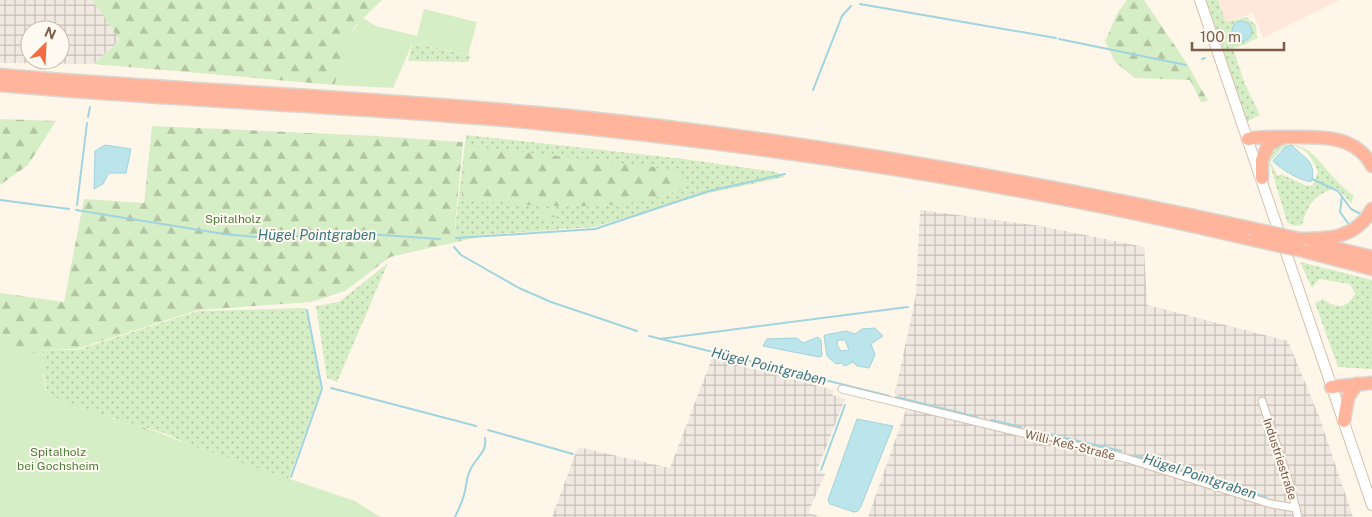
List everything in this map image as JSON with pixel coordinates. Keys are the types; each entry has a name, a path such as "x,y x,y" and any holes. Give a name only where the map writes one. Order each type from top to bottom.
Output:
{"highway":[{"path":"0,75 450,106 679,128 937,166 1108,197 1250,228 1372,269"},
{"path":"0,85 482,118 707,142 937,176 1107,208 1254,240 1302,245 1372,257"},
{"path":"1262,178 1262,160 1268,145 1283,137"},
{"path":"1248,139 1322,137 1346,142 1363,153 1372,166"},
{"path":"1302,245 1343,236 1362,224 1372,209"},
{"path":"1332,387 1372,383"},
{"path":"1344,421 1348,397 1358,384"}],"main road":[{"path":"1200,0 1372,506"}],"street":[{"name":"Willi-Keß-Straße","path":"842,388 1125,458 1271,504 1296,508"},
{"name":"Industriestraße","path":"1262,401 1289,482 1298,517"}],"shaded area":[{"path":"0,0 92,0 120,40 94,64 70,64 70,20 20,20 20,63 0,63"},
{"path":"1218,0 1340,0 1263,38 1253,13 1226,22"},
{"path":"920,210 1041,226 1144,247 1147,305 1288,341 1319,416 1353,517 868,517 908,404 895,393 916,295"},
{"path":"712,358 834,390 832,395 845,399 817,470 825,474 808,513 822,517 552,517 578,447 670,468"}],"green space":[{"path":"92,0 382,0 354,27 339,65 335,85 94,64 120,40"},
{"path":"1127,0 1144,0 1188,65 1208,101 1201,102 1190,80 1135,78 1115,62 1105,41 1118,12"},
{"path":"1201,0 1218,0 1226,22 1246,17 1256,25 1257,38 1233,48 1245,84 1260,115 1244,123"},
{"path":"424,9 477,22 468,55 413,42 393,88 335,85 341,58 348,41 352,32 363,18 376,26 417,36"},
{"path":"413,42 471,56 468,62 408,61"},
{"path":"0,119 56,121 28,165 0,185"},
{"name":"Spitalholz","path":"152,126 377,136 463,142 454,236 478,235 478,237 390,257 345,291 311,302 198,310 77,349 43,349 41,362 47,400 109,439 116,418 163,434 214,456 0,517 0,293 64,302 84,199 144,203"},
{"path":"466,135 684,159 777,172 785,177 709,193 594,227 454,237"},
{"path":"1279,144 1290,144 1306,149 1354,196 1351,203 1337,188 1329,190 1310,205 1302,225 1294,226 1287,222 1269,161 1271,150","holes":["1288,145 1304,150 1316,167 1318,172 1313,185 1307,186 1281,174 1278,176 1270,162 1281,149"]},
{"path":"466,146 648,166 677,172 685,178 683,189 658,197 603,205 545,206 462,201"},
{"path":"548,208 553,210 555,215 553,220 548,222 543,220 541,215 543,210"},
{"path":"1300,262 1372,280 1372,369 1338,367 1315,303 1323,299 1332,305 1345,305 1355,294 1350,284 1319,279 1312,288"},
{"path":"388,263 337,382 327,378 316,306 339,302"},
{"path":"306,308 321,389 288,481 214,456 164,433 47,399 42,361 43,349 77,350 198,311"},
{"name":"Spitalholz bei Gochsheim","path":"0,339 48,359 44,364 42,387 47,394 111,418 355,501 380,517 0,517"}],"water":[{"path":"1242,21 1249,24 1252,31 1249,38 1242,41 1235,38 1232,31 1235,24"},
{"path":"105,145 131,149 126,173 109,173 103,184 94,189 95,151"},
{"path":"1292,145 1310,163 1313,173 1312,181 1303,180 1291,174 1273,161 1285,147"},
{"path":"875,328 883,336 871,344 875,355 869,368 857,366 853,362 845,366 841,363 836,364 827,356 825,335 846,331 855,334 862,329","holes":["838,340 845,340 849,350 841,351 837,345"]},
{"path":"818,337 821,340 822,356 819,357 763,346 767,339 797,338 803,343"},
{"path":"857,419 893,426 861,506 858,511 854,512 830,504 828,500"}],"waterway":[{"path":"860,4 1056,38"},
{"path":"813,90 842,16 851,6"},
{"path":"1059,39 1186,65"},
{"path":"88,117 90,107"},
{"path":"77,205 87,123"},
{"path":"456,238 595,229 709,191 785,174"},
{"path":"1312,179 1338,191 1351,209 1363,215"},
{"path":"1342,196 1340,212 1350,226"},
{"name":"Hügel Pointgraben","path":"0,200 69,209"},
{"name":"Hügel Pointgraben","path":"76,210 224,234 266,238 352,233 440,239"},
{"name":"Hügel Pointgraben","path":"454,247 461,255 519,288 551,302 637,331"},
{"path":"660,339 908,307"},
{"path":"291,477 322,389 307,310"},
{"name":"Hügel Pointgraben","path":"649,336 889,396"},
{"path":"331,388 476,426"},
{"name":"Hügel Pointgraben","path":"896,397 977,417"},
{"path":"821,470 845,405"},
{"name":"Hügel Pointgraben","path":"991,420 1021,427"},
{"path":"488,430 573,454"},
{"name":"Hügel Pointgraben","path":"1036,431 1121,451"},
{"path":"455,517 463,498 469,472 484,450 485,438"},
{"name":"Hügel Pointgraben","path":"1134,455 1266,497"}]}
